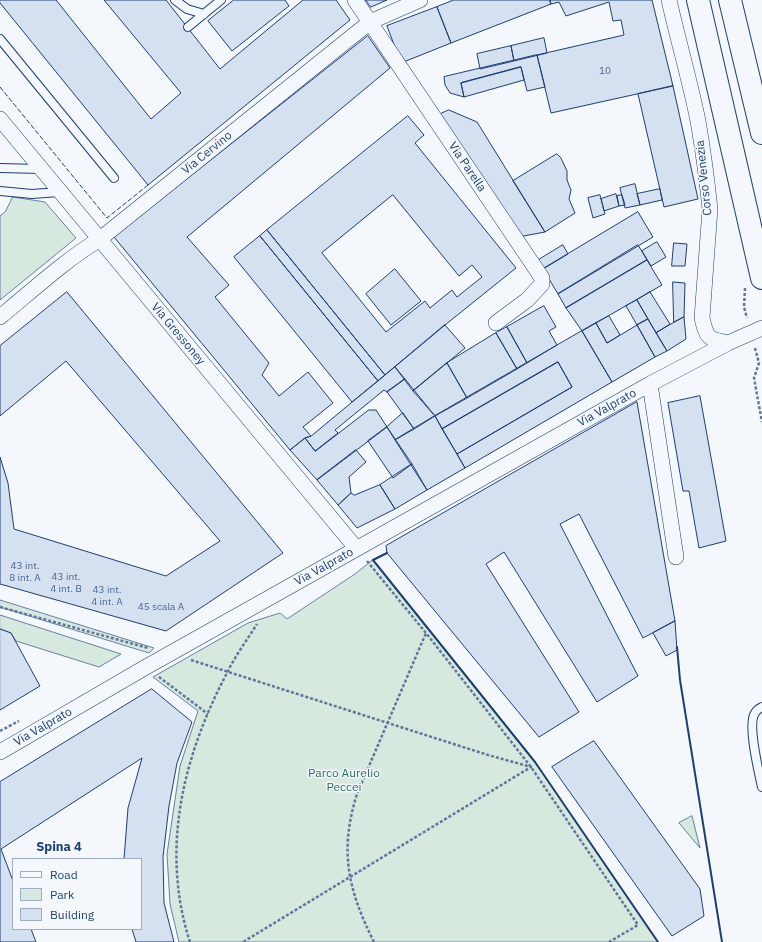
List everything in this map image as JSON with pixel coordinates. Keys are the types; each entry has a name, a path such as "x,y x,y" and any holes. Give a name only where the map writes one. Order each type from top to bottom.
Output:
{"main road":[{"path":"698,0 762,278"},
{"path":"730,0 762,133"}],"street":[{"name":"Via Parella","path":"355,0 542,278 542,284 527,300 496,323"},
{"name":"Via Cervino","path":"0,317 64,264 100,239 370,22 420,0"},
{"name":"Corso Venezia","path":"669,0 698,121 709,199 710,209 702,318 705,333 713,340 728,343"},
{"name":"Via Gressoney","path":"0,119 356,548"},
{"name":"Via Valprato","path":"0,752 356,548 650,384 728,343 762,328"},
{"name":"Via Valprato","path":"650,384 676,558"}],"lane":[{"path":"175,0 187,9 204,14"},
{"path":"188,27 221,0"},
{"path":"0,39 114,178"},
{"path":"0,168 41,169"},
{"path":"0,191 32,194 60,192"},
{"path":"762,707 754,713 752,723 753,740 762,787"}],"path":[{"path":"754,344 760,362 754,378 762,422"},
{"path":"356,548 426,633 531,767 638,925 609,942"},
{"path":"0,607 150,648"},
{"path":"190,942 183,920 176,853 180,808 188,765 200,731 227,672 259,621"},
{"path":"374,942 355,900 350,877 347,859 347,838 350,814 356,794 426,633"},
{"path":"169,654 488,755 531,767"},
{"path":"146,667 208,714"},
{"path":"243,942 531,767"}],"green space":[{"path":"13,197 45,202 76,238 0,300 0,216 5,212"},
{"name":"Parco Aurelio Peccei","path":"373,560 535,762 658,942 179,942 170,904 167,854 180,766 198,711 153,677 248,623 280,613 287,619 355,574"},
{"path":"0,600 154,648 149,653 0,607"},
{"path":"0,615 121,654 99,667 16,641 11,633 0,629"},
{"path":"692,816 700,848 679,823"}],"building":[{"path":"0,0 56,0 151,119 181,93 104,0 166,0 220,69 303,0 336,0 350,20 148,185 0,3"},
{"path":"234,0 285,0 289,6 232,51 208,21"},
{"path":"366,0 387,0 371,7"},
{"path":"454,0 550,0 551,4 451,43 437,7"},
{"path":"550,0 652,0 673,86 551,113 537,55 624,35 621,20 613,21 609,2 566,16 559,2 551,4"},
{"path":"437,7 451,43 401,63 387,26"},
{"path":"368,36 390,68 187,237 229,285 215,297 269,363 262,375 279,396 308,372 333,403 303,427 311,436 305,438 290,450 114,237"},
{"path":"544,38 547,53 514,61 511,46"},
{"path":"511,46 514,61 480,69 477,54"},
{"path":"537,55 545,87 527,91 521,67 461,83 464,97 450,93 445,85 444,77"},
{"path":"521,67 524,80 464,97 461,83"},
{"path":"673,86 698,199 664,207 638,94"},
{"path":"449,110 477,122 545,232 518,237 436,116"},
{"path":"408,116 424,135 415,143 516,268 385,375 267,230","holes":["393,195 459,276 472,265 482,277 457,297 452,290 430,308 425,301 386,332 322,253"]},
{"path":"557,154 561,158 567,171 567,180 571,190 569,199 575,213 545,232 513,181"},
{"path":"635,184 640,205 625,208 620,188"},
{"path":"660,189 662,200 640,205 637,194"},
{"path":"616,194 619,206 604,211 601,199"},
{"path":"600,195 605,214 593,218 588,198"},
{"path":"622,195 625,205 619,206 617,196"},
{"path":"638,212 653,237 558,294 543,269"},
{"path":"267,230 385,375 378,381 260,236"},
{"path":"260,236 378,381 352,402 234,257"},
{"path":"657,242 666,257 651,266 642,251"},
{"path":"674,243 687,244 685,266 672,266"},
{"path":"563,245 568,254 543,269 537,261"},
{"path":"638,245 647,260 566,308 558,294"},
{"path":"647,260 662,285 582,331 566,308"},
{"path":"395,269 421,301 391,325 366,294"},
{"path":"673,282 685,283 684,317 674,322"},
{"path":"67,292 283,553 166,631 0,584 0,457 8,483 14,529 166,576 220,541 66,361 0,416 0,346"},
{"path":"650,292 670,324 656,333 637,300"},
{"path":"637,300 648,319 637,325 626,306"},
{"path":"544,306 556,327 549,331 557,345 527,363 507,327"},
{"path":"609,316 620,335 607,343 596,323"},
{"path":"684,317 686,339 667,351 656,333"},
{"path":"648,319 667,351 655,357 637,325"},
{"path":"596,323 607,343 637,325 655,357 612,382 582,331"},
{"path":"445,325 465,348 413,391 395,367"},
{"path":"507,327 527,363 517,369 496,333"},
{"path":"582,331 612,382 465,468 457,454 572,387 558,362 442,429 435,416"},
{"path":"496,333 517,369 467,398 447,363"},
{"path":"558,362 572,387 457,454 442,429"},
{"path":"447,363 467,398 435,416 413,391"},
{"path":"395,367 405,379 387,392 384,390 335,430 338,433 315,451 305,438 311,436"},
{"path":"405,379 435,416 414,429 387,392"},
{"path":"700,396 726,541 699,548 689,491 683,491 668,403"},
{"path":"637,402 675,621 643,638 579,514 560,524 638,676 597,702 504,552 486,564 579,712 539,737 387,553 386,546"},
{"path":"369,410 376,410 387,427 317,480 290,450 305,438 315,451"},
{"path":"403,413 414,429 395,440 387,427"},
{"path":"435,416 465,468 427,490 395,440"},
{"path":"387,427 412,464 393,478 368,441"},
{"path":"356,450 366,462 349,477 351,493 338,505 317,480"},
{"path":"412,464 427,490 395,509 380,485"},
{"path":"380,485 395,509 357,528 338,505 351,493 354,495"},
{"path":"675,621 677,650 666,656 653,633"},
{"path":"0,629 11,633 40,686 0,710"},
{"path":"152,689 192,722 177,763 169,806 163,857 164,903 174,942 136,942 132,930 142,930 142,858 124,858 128,808 142,758 1,849 12,878 12,930 31,930 36,942 0,942 0,782"},
{"path":"594,741 700,889 704,916 672,936 552,767"}],"fence":[{"path":"0,87 107,218 148,185"}],"wall":[{"path":"387,553 373,560 535,762 658,942"},
{"path":"677,647 680,680 722,942"}],"district":[{"name":"Spina 4","path":"59,847"}]}
